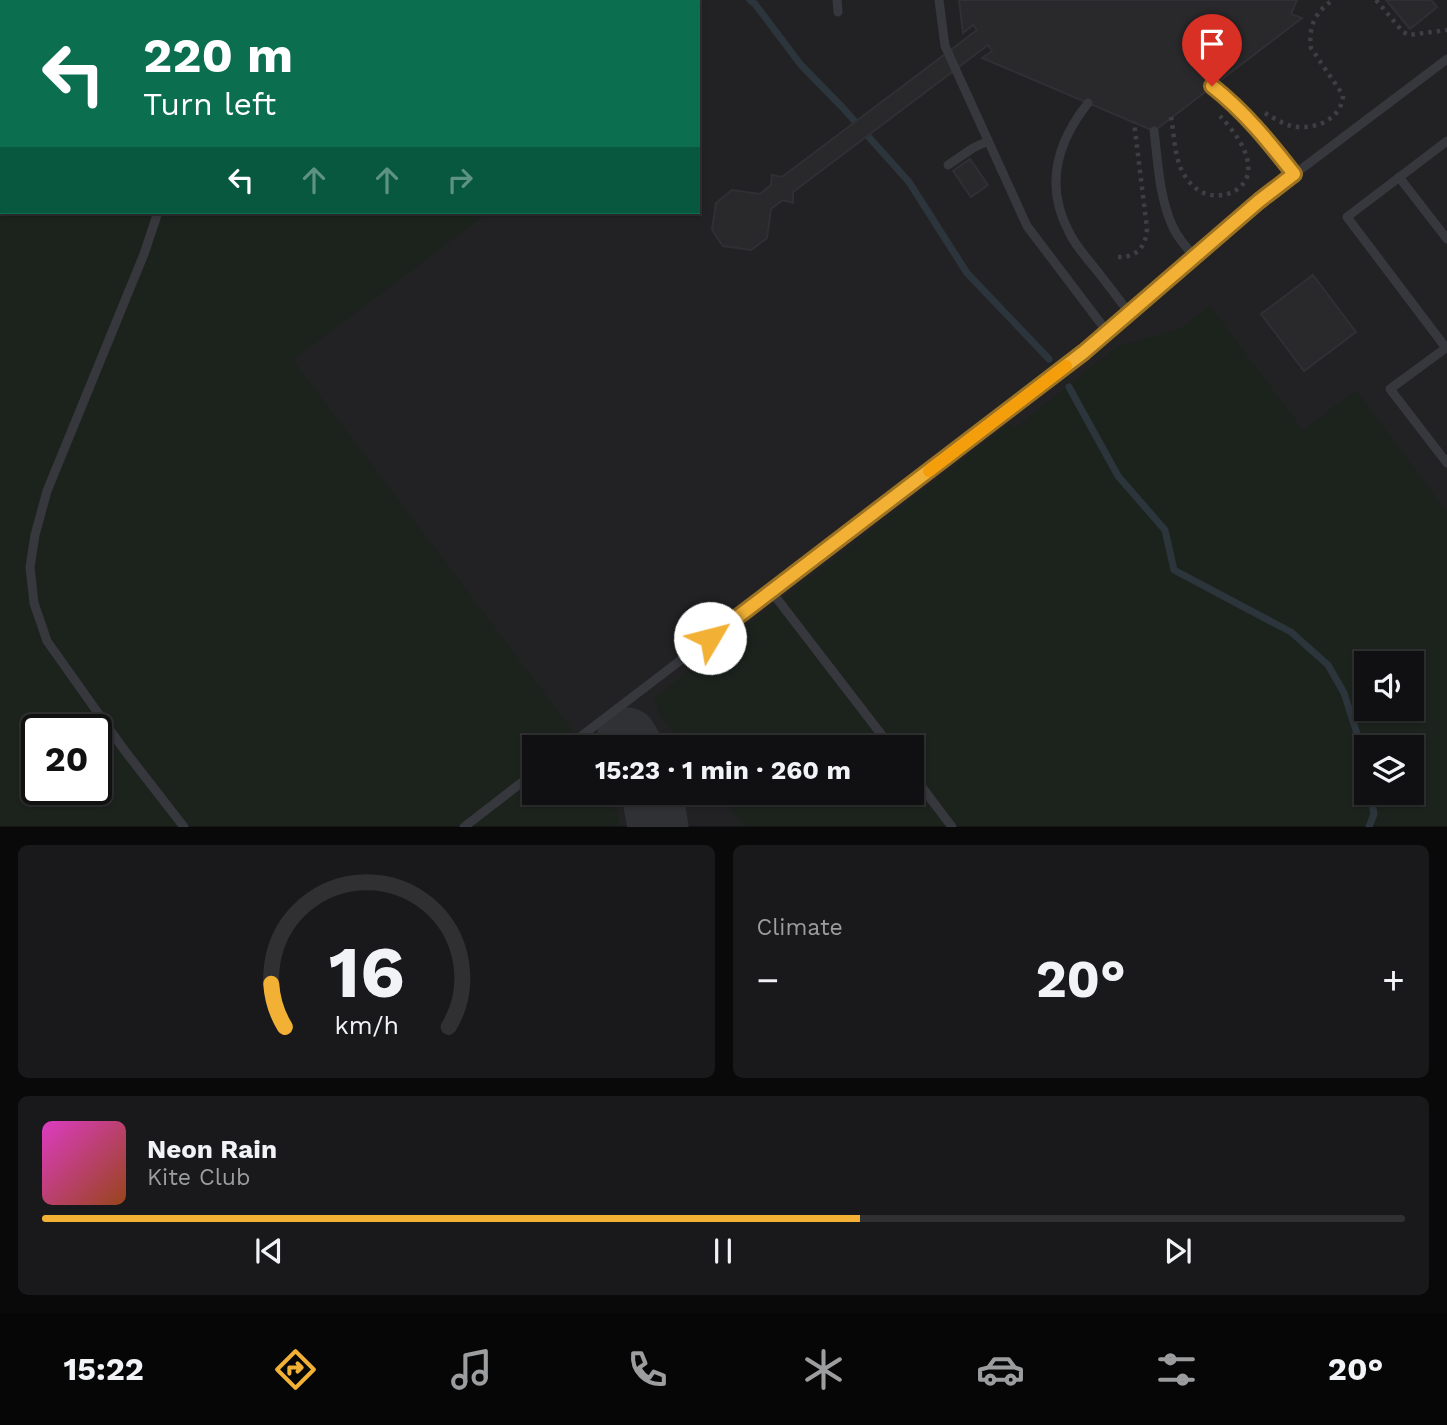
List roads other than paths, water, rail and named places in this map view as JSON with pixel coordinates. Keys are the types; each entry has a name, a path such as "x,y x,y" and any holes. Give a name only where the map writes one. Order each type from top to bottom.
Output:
{"lane":[{"path":"836,0 838,12"},
{"path":"939,0 945,46 1027,226 1108,332"},
{"path":"583,735 1084,352 1259,201 1447,60"},
{"path":"1212,86 1247,117 1294,174"},
{"path":"1088,103 1067,132 1059,153 1057,195 1069,234 1130,314"},
{"path":"1154,131 1161,190 1168,215 1180,239 1195,257"},
{"path":"948,165 988,141"},
{"path":"1447,141 1347,217 1446,348 1390,389 1447,463"},
{"path":"1399,177 1447,239"},
{"path":"157,214 144,254 47,491 30,566 34,603 47,641 125,751 184,827"},
{"path":"771,591 882,735"},
{"path":"464,827 522,782"},
{"path":"924,790 952,827"}],"waterway":[{"path":"750,0 801,65 909,182 967,273 1049,359"},
{"path":"1069,387 1118,476 1165,530 1174,570 1291,632 1328,665 1344,693 1357,735"},
{"path":"1369,827 1374,814 1372,805"}]}
